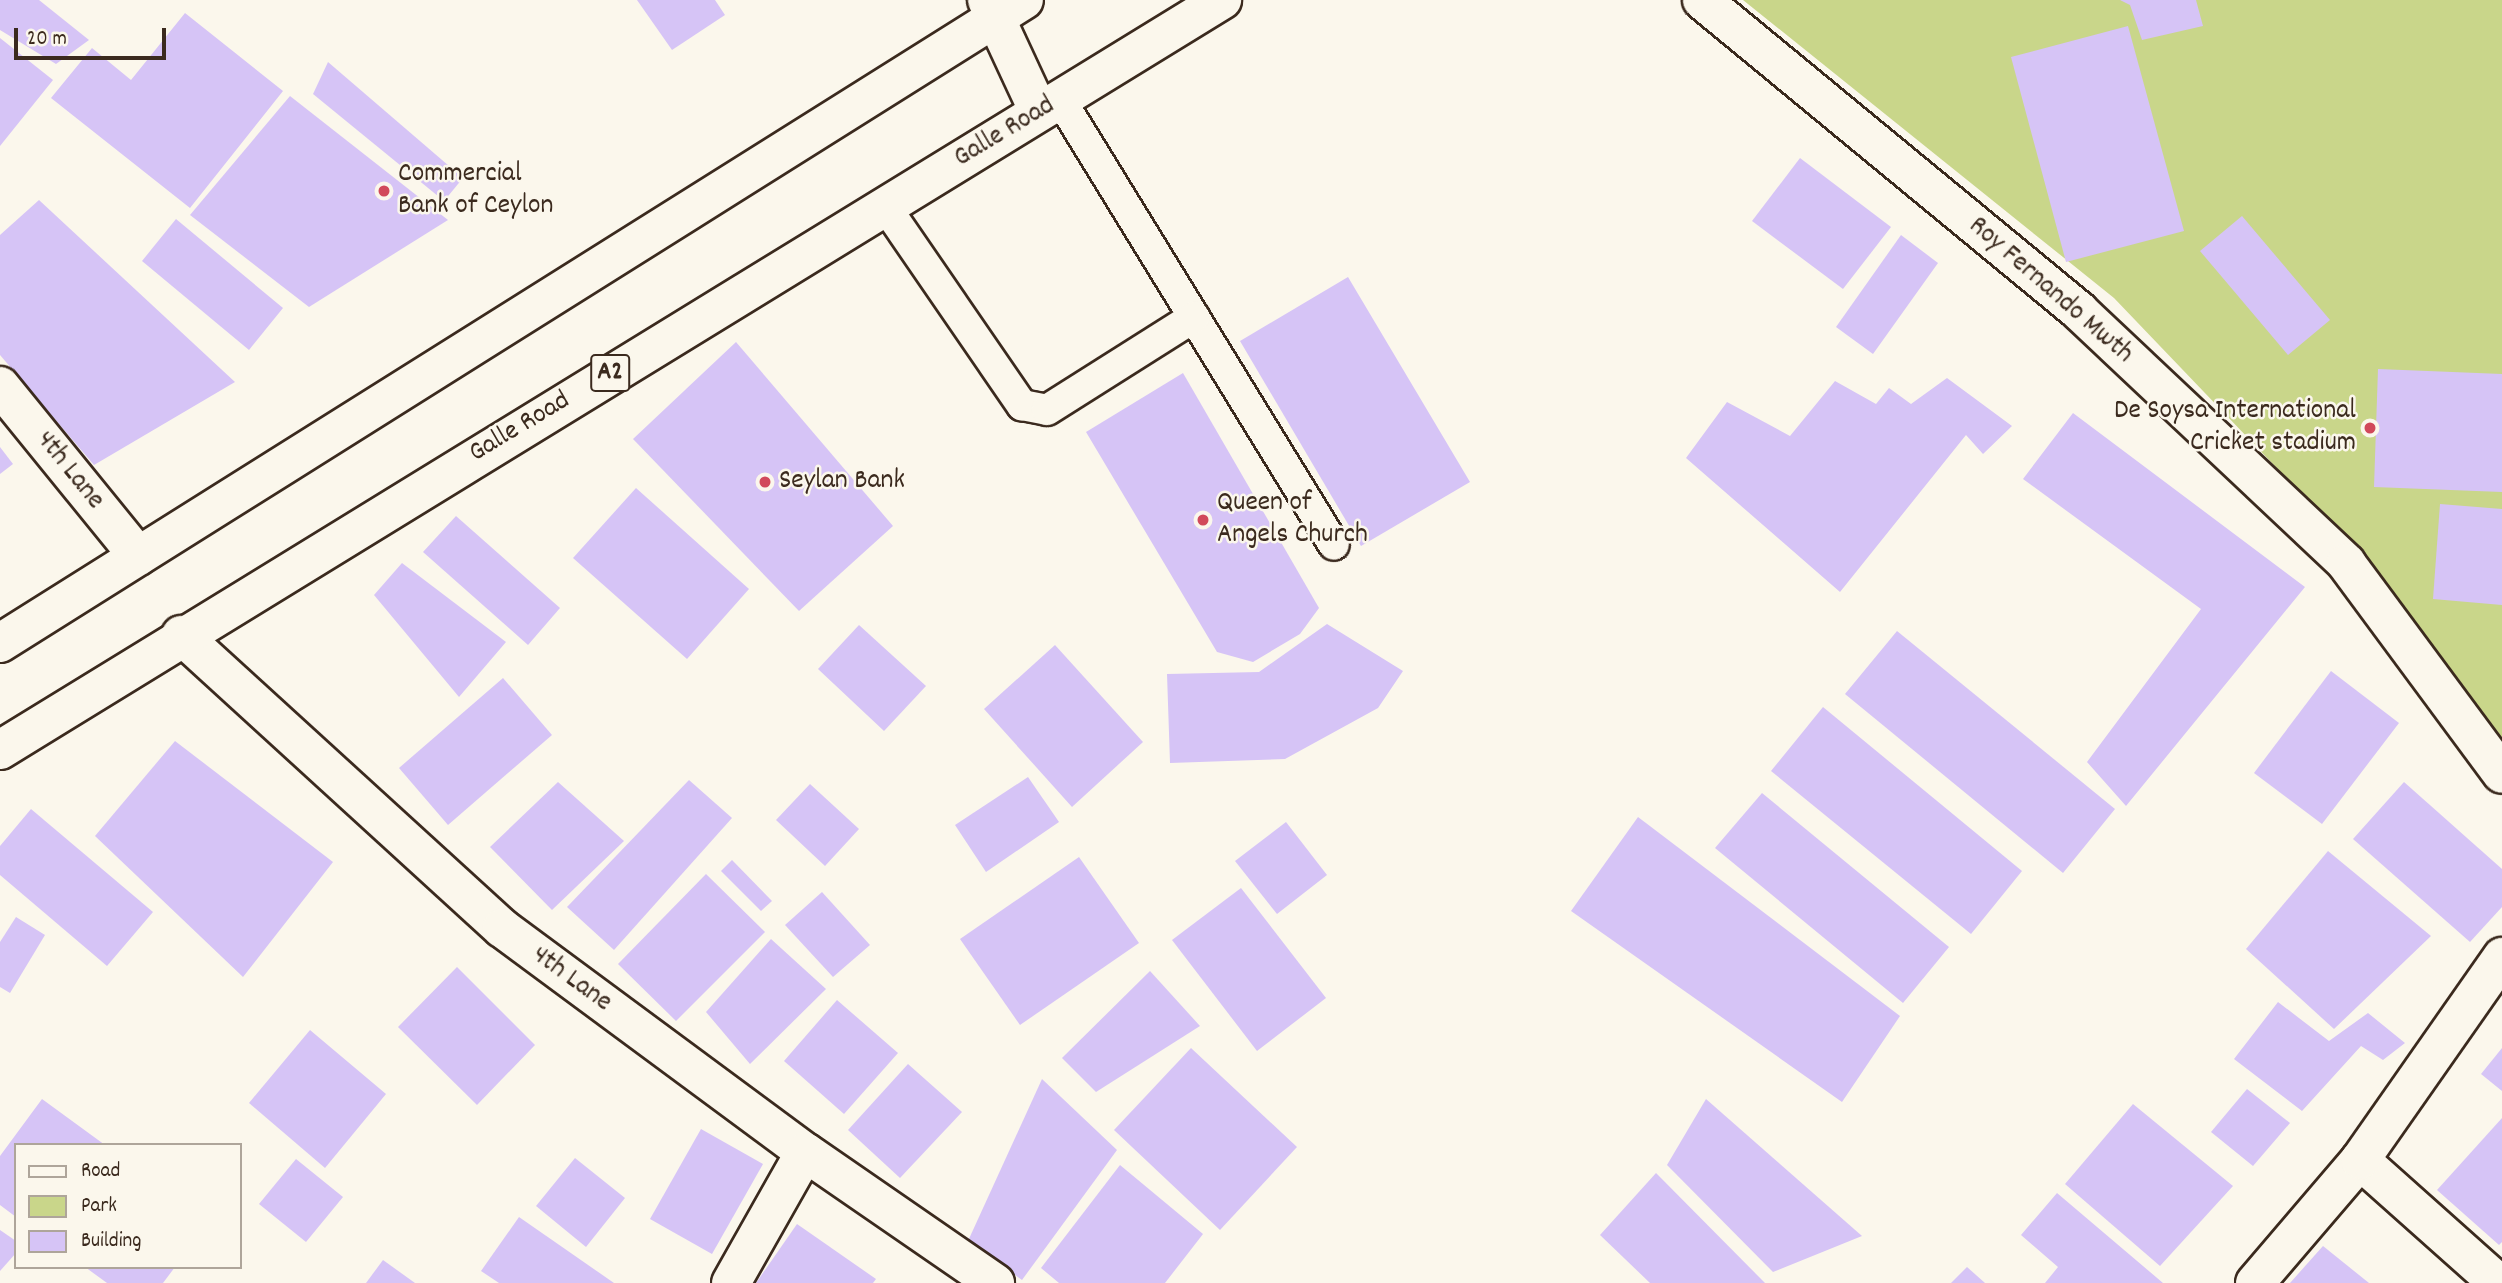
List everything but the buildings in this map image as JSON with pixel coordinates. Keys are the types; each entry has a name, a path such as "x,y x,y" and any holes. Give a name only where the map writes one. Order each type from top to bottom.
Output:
{"main road":[{"name":"Galle Road","path":"0,750 181,635 1222,0"},
{"name":"Roy Fernando Mwth","path":"1702,0 2079,311 2346,564 2502,774"},
{"path":"0,643 1002,6 1049,106"},
{"name":"4th Lane","path":"0,386 138,556"},
{"name":"4th Lane","path":"181,635 502,928 805,1152 995,1283"},
{"path":"2255,1283 2360,1160 2502,957"},
{"path":"731,1283 805,1152"},
{"path":"2360,1160 2498,1283"}],"lane":[{"path":"1049,106 1194,317 1334,545"},
{"path":"885,206 1023,405 1047,410 1194,317"}],"green space":[{"name":"De Soysa International Cricket stadium","path":"1743,0 2502,0 2502,745 2364,559 2114,298"}],"place":[{"name":"Commercial Bank of Ceylon","path":"384,191"},
{"name":"De Soysa International Cricket stadium","path":"2370,428"},
{"name":"Seylan Bank","path":"765,482"},
{"name":"Queen of Angels Church","path":"1203,520"}]}
